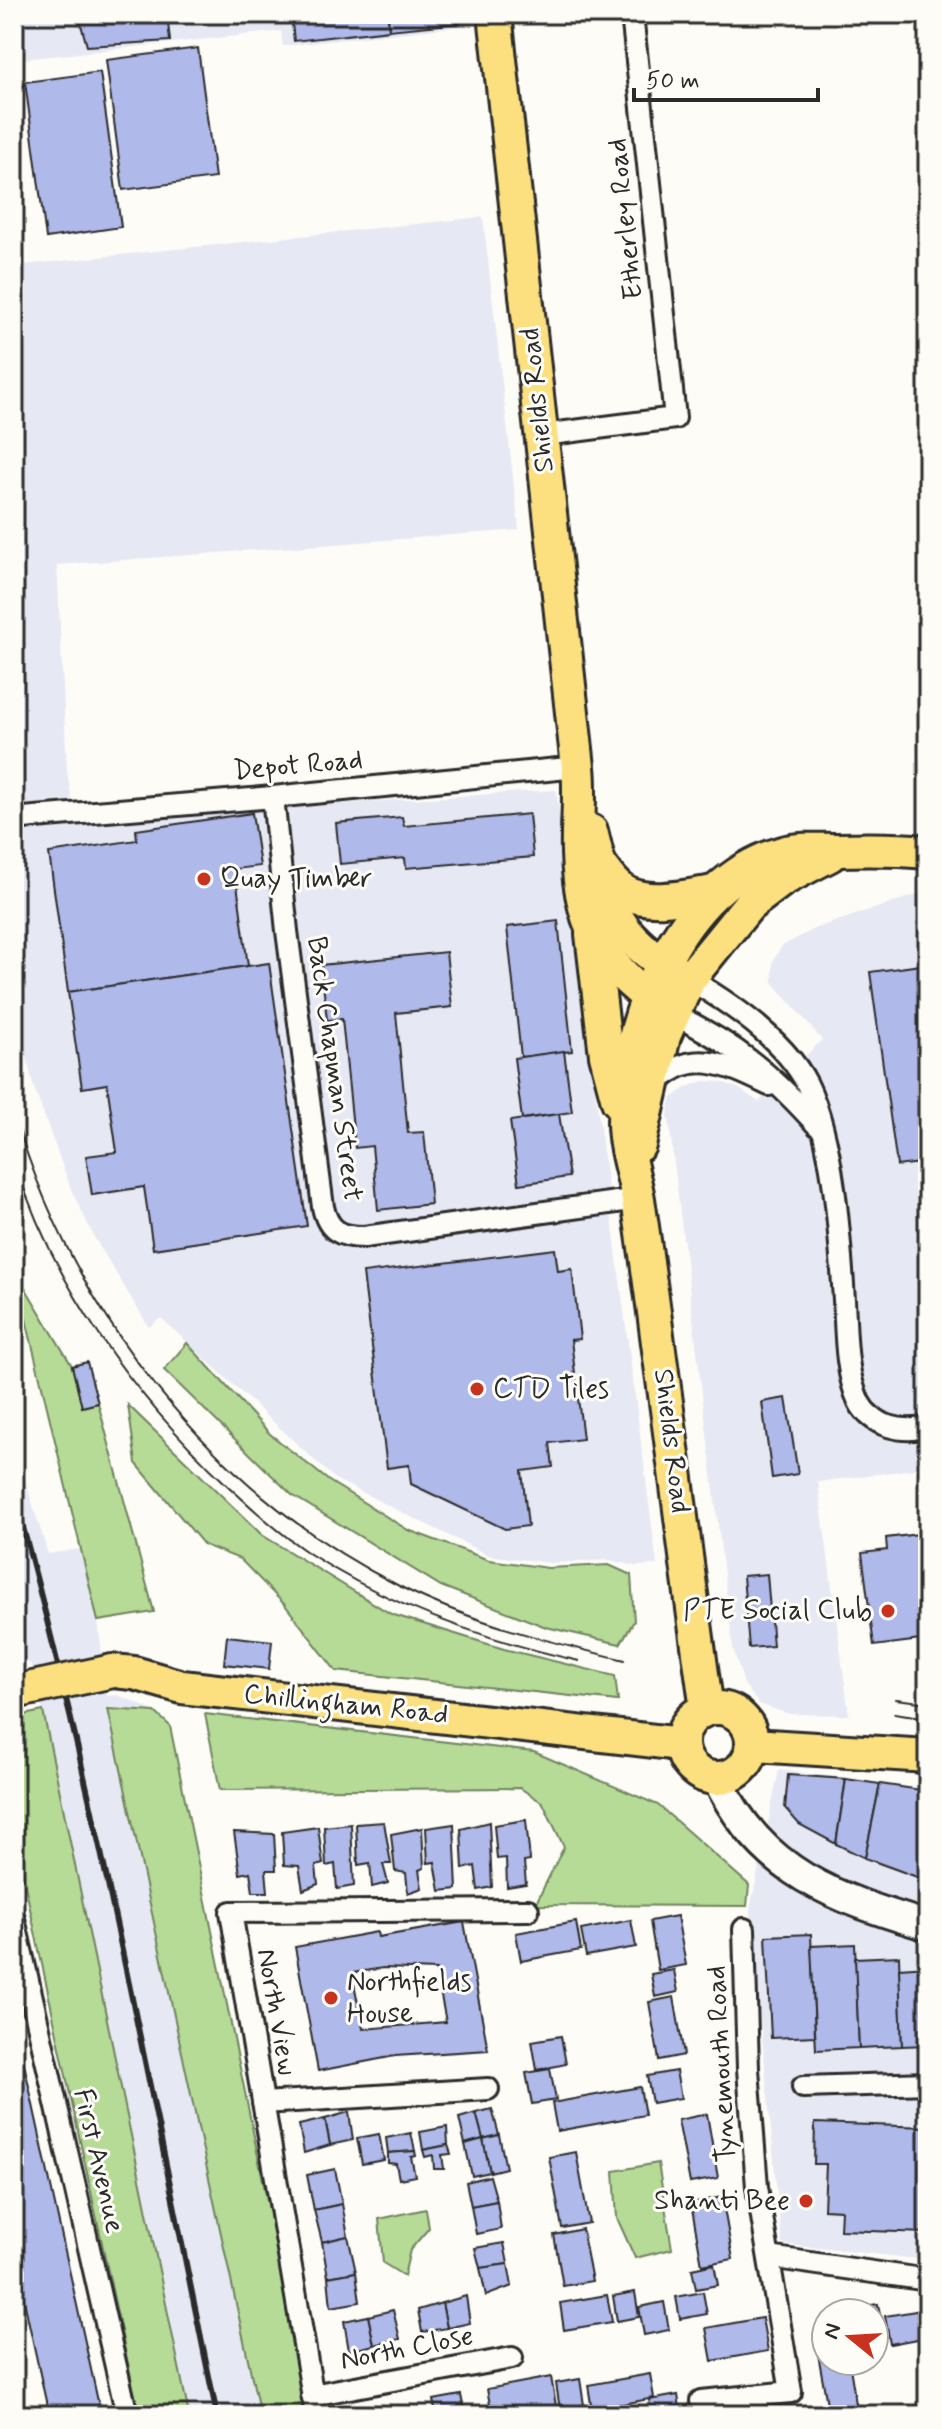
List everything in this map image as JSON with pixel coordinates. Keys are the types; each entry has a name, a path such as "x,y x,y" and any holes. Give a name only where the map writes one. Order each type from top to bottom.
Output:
{"main road":[{"name":"Shields Road","path":"495,14 579,776 578,852 584,909 592,934 627,980 660,1006"},
{"name":"Shields Road","path":"579,776 608,899 620,925 645,951 676,972"},
{"path":"660,1006 676,972 690,922 714,892 749,867 785,852 867,848 928,852"},
{"path":"676,972 757,898 782,880 840,850"},
{"path":"599,863 614,883 635,896 666,898 714,892"},
{"path":"592,934 606,1055 624,1124"},
{"name":"Shields Road","path":"635,1186 660,1006"},
{"name":"Shields Road","path":"660,1006 630,1061 624,1124 707,1709"},
{"name":"Chillingham Road","path":"14,1692 113,1671 134,1673 182,1687 681,1744"},
{"path":"707,1709 726,1709 747,1724 752,1745 750,1757 743,1767 735,1774 717,1779 708,1778 692,1769 686,1763 681,1744 691,1718 707,1709"},
{"path":"752,1745 928,1756"},
{"path":"717,1779 744,1826 788,1868 811,1883 928,1926"}],"street":[{"name":"Etherley Road","path":"543,435 675,418 632,14"},
{"name":"Depot Road","path":"23,818 579,776"},
{"name":"Back Chapman Street","path":"273,797 323,1207 326,1221 332,1228 340,1234 364,1237 635,1186"},
{"path":"676,972 740,1012 779,1048 807,1083 821,1129 836,1207 845,1322 855,1390 868,1414 880,1423 894,1429 928,1427"},
{"path":"660,1006 717,1036 750,1058 821,1129"},
{"path":"650,1092 676,1068 706,1062 730,1066 790,1095"},
{"name":"North View","path":"314,2405 231,1912 528,1910"},
{"name":"First Avenue","path":"14,1919 127,2415"},
{"name":"Tynemouth Road","path":"701,2401 791,2392 757,2187 748,2069 744,1929"},
{"path":"803,2087 928,2083"},
{"path":"263,2103 488,2089"},
{"path":"769,2257 928,2280"},
{"name":"North Close","path":"314,2405 512,2358"}],"shaded area":[{"path":"14,14 470,14 471,25 283,46 281,31 14,60"},
{"path":"862,14 928,14 928,21 864,27"},
{"path":"483,217 519,530 57,565 67,771 76,825 254,809 556,790 657,1565 635,1566 609,1560 550,1563 488,1555 335,1479 161,1318 149,1327 94,1237 71,1189 34,1088 14,1004 14,266"},
{"path":"928,891 928,1467 818,1482 849,1715 789,1714 759,1704 744,1684 733,1648 668,1113 672,1098 687,1087 704,1081 721,1082 738,1088 759,1102 822,1040 773,982 773,961 782,946 816,928"},
{"path":"14,1444 48,1554 80,1549 98,1621 107,1696 117,1695 132,1701 155,1712 170,1726 311,2415 189,2415 123,2098 14,1834 14,1717 43,1711 30,1663 14,1663"},
{"path":"779,1770 928,1789 928,2260 782,2244 750,1910"}],"green space":[{"path":"14,1269 72,1366 82,1407 98,1403 154,1612 98,1621"},
{"path":"187,1343 270,1434 329,1481 408,1530 489,1560 548,1568 609,1565 631,1575 634,1621 620,1644 546,1627 441,1586 292,1495 164,1370"},
{"path":"128,1405 262,1535 391,1614 504,1649 615,1676 618,1701 336,1671 285,1605 240,1559 204,1545 136,1463"},
{"path":"108,1709 155,1712 170,1726 311,2415 260,2415"},
{"path":"43,1711 189,2415 139,2415 14,1834 14,1717"},
{"path":"205,1714 534,1752 658,1805 749,1885 747,1906 535,1905 564,1847 543,1803 520,1788 220,1790"},
{"path":"658,2163 672,2249 635,2258 617,2218 614,2171"},
{"path":"426,2209 429,2228 410,2250 404,2276 383,2263 379,2219"}],"building":[{"path":"78,14 167,14 170,41 87,46"},
{"path":"291,14 388,14 389,30 294,41"},
{"path":"388,14 459,14 460,23 389,30"},
{"path":"198,48 215,178 123,190 106,60"},
{"path":"100,72 121,227 46,238 25,82"},
{"path":"252,813 260,866 235,869 248,966 68,992 49,853 137,840 136,830"},
{"path":"529,814 533,857 406,868 405,858 340,864 336,823 402,817 404,826"},
{"path":"558,921 572,1051 521,1057 507,927"},
{"path":"446,952 452,1007 396,1013 408,1133 424,1132 431,1204 378,1210 372,1146 355,1148 342,1019 327,1020 321,965"},
{"path":"269,963 307,1226 153,1249 144,1187 92,1195 86,1156 117,1152 107,1084 82,1088 68,992"},
{"path":"928,964 928,1162 897,1166 870,972"},
{"path":"564,1051 572,1112 522,1119 514,1058"},
{"path":"559,1114 569,1177 519,1184 510,1121"},
{"name":"CTD Tiles","path":"555,1249 558,1271 572,1269 580,1339 571,1340 583,1439 550,1443 553,1467 522,1471 528,1526 505,1529 411,1484 409,1465 387,1468 363,1273"},
{"path":"87,1362 98,1403 82,1407 72,1366"},
{"path":"786,1398 798,1474 772,1478 762,1402"},
{"path":"928,1533 928,1639 874,1646 862,1553 887,1550 886,1538"},
{"path":"767,1574 773,1646 749,1648 743,1576"},
{"path":"227,1636 272,1641 269,1669 224,1664"},
{"path":"788,1775 846,1779 836,1844 799,1824 785,1808"},
{"path":"846,1779 880,1784 865,1858 836,1844"},
{"path":"880,1784 928,1791 928,1881 865,1858"},
{"path":"526,1820 530,1861 524,1862 526,1884 507,1887 506,1858 497,1859 494,1825"},
{"path":"384,1822 391,1864 383,1864 388,1883 372,1887 370,1863 358,1865 356,1824"},
{"path":"489,1822 492,1887 478,1890 475,1866 463,1869 461,1829"},
{"path":"351,1824 354,1886 337,1889 335,1864 326,1866 324,1827"},
{"path":"454,1824 457,1889 440,1891 435,1862 428,1863 426,1828"},
{"path":"318,1827 323,1864 316,1866 318,1884 303,1890 299,1866 284,1865 282,1832"},
{"path":"422,1828 424,1868 419,1870 422,1888 408,1893 406,1873 395,1871 391,1834"},
{"path":"234,1832 274,1834 276,1870 266,1870 268,1892 253,1892 250,1872 240,1874"},
{"path":"677,1916 686,1965 658,1970 650,1921"},
{"path":"631,1920 636,1947 586,1956 581,1930"},
{"name":"Northfields House","path":"464,1922 488,2050 395,2056 318,2071 295,1947 377,1932 378,1937","holes":["383,1968 436,1970 446,2022 363,2029 352,1973"]},
{"path":"576,1922 581,1950 521,1961 516,1933"},
{"path":"811,1934 815,2036 771,2038 766,1936"},
{"path":"855,1944 859,2048 816,2050 811,1946"},
{"path":"899,1956 902,2046 859,2048 855,1958"},
{"path":"928,1966 928,2045 902,2046 899,1968"},
{"path":"674,1970 678,1992 655,1997 651,1974"},
{"path":"674,1997 684,2055 659,2060 649,2002"},
{"path":"14,2018 101,2415 49,2415 14,2255"},
{"path":"561,2036 566,2064 537,2070 532,2041"},
{"path":"550,2069 556,2100 532,2104 526,2073"},
{"path":"676,2071 681,2098 652,2103 647,2076"},
{"path":"640,2087 645,2115 557,2131 552,2103"},
{"path":"492,2109 499,2135 483,2139 476,2113"},
{"path":"349,2112 353,2140 330,2145 325,2119"},
{"path":"476,2113 483,2139 465,2144 459,2118"},
{"path":"707,2114 718,2178 690,2183 678,2120"},
{"path":"325,2119 330,2145 304,2153 299,2125"},
{"path":"815,2123 928,2127 928,2233 840,2230 841,2210 824,2209 826,2164 814,2164"},
{"path":"447,2127 448,2145 423,2150 420,2132"},
{"path":"411,2133 415,2151 388,2153 386,2138"},
{"path":"379,2134 384,2160 362,2164 357,2138"},
{"path":"499,2135 506,2168 490,2172 483,2139"},
{"path":"483,2139 490,2172 472,2176 465,2144"},
{"path":"448,2145 451,2154 442,2155 444,2169 434,2169 433,2155 425,2157 423,2150"},
{"path":"415,2151 416,2156 411,2157 415,2176 399,2179 396,2164 388,2163 388,2153"},
{"path":"576,2152 589,2223 562,2228 549,2157"},
{"path":"335,2169 342,2204 314,2210 307,2175"},
{"path":"490,2176 497,2201 471,2206 466,2182"},
{"path":"722,2197 733,2259 702,2265 691,2203"},
{"path":"497,2201 501,2229 476,2234 471,2206"},
{"path":"342,2204 348,2236 322,2242 314,2210"},
{"path":"582,2229 592,2281 563,2286 554,2235"},
{"path":"348,2236 356,2272 328,2277 322,2242"},
{"path":"504,2243 508,2264 480,2268 475,2248"},
{"path":"508,2264 512,2286 486,2296 480,2268"},
{"path":"714,2264 718,2285 696,2289 692,2269"},
{"path":"356,2272 360,2302 331,2307 328,2277"},
{"path":"635,2292 639,2317 617,2321 613,2296"},
{"path":"703,2292 707,2314 680,2319 676,2297"},
{"path":"607,2295 612,2322 564,2330 560,2303"},
{"path":"466,2296 470,2323 447,2328 442,2303"},
{"path":"664,2302 669,2330 644,2335 639,2307"},
{"path":"442,2303 447,2328 422,2332 418,2310"},
{"path":"928,2309 928,2337 890,2344 890,2315"},
{"path":"393,2310 400,2339 374,2345 368,2316"},
{"path":"368,2316 374,2345 349,2351 344,2321"},
{"path":"762,2318 768,2351 712,2361 706,2328"},
{"path":"650,2374 654,2398 592,2410 588,2385"},
{"path":"551,2377 556,2406 492,2415 487,2389"},
{"path":"822,2377 852,2377 857,2410 829,2415"},
{"path":"580,2379 584,2405 560,2410 556,2383"},
{"path":"461,2395 465,2415 436,2415 433,2400"},
{"path":"678,2395 681,2415 652,2415 649,2400"}],"tram line":[{"path":"14,1114 40,1188 74,1260 113,1327 160,1391 212,1449 269,1501 333,1548 401,1587 455,1611 511,1630 625,1660"},
{"path":"14,1159 50,1250 100,1336 159,1414 257,1512 310,1554 373,1590 474,1632 579,1661"},
{"path":"896,1699 928,1703"},
{"path":"894,1713 928,1718"}],"railway":[{"path":"14,1494 98,1838 217,2415"}],"place":[{"name":"Quay Timber","path":"204,879"},
{"name":"CTD Tiles","path":"477,1389"},
{"name":"PTE Social Club","path":"888,1611"},
{"name":"Northfields House","path":"331,1998"},
{"name":"Shanti Bee","path":"806,2201"}]}
